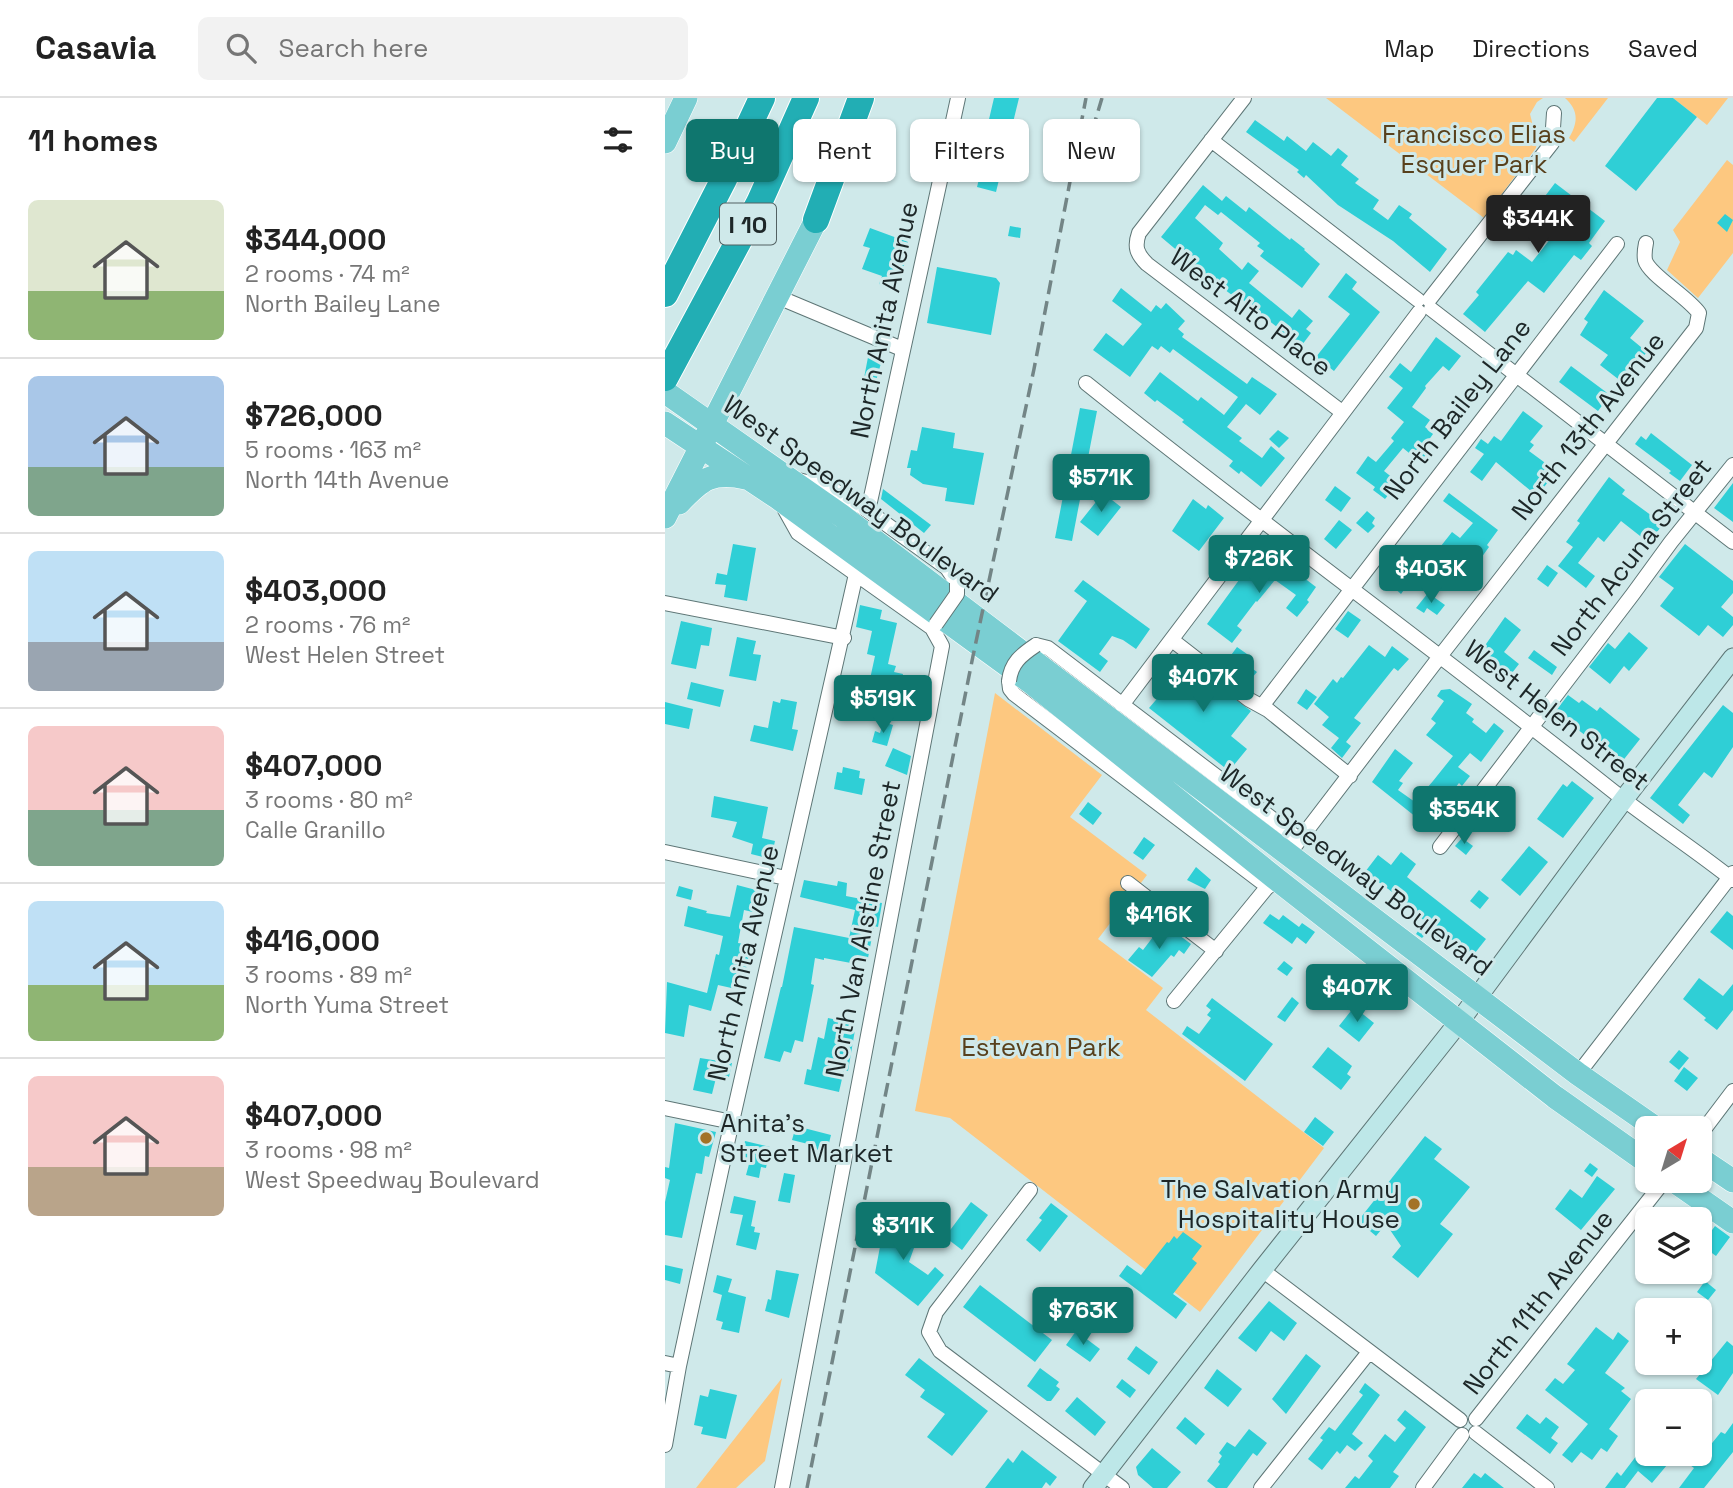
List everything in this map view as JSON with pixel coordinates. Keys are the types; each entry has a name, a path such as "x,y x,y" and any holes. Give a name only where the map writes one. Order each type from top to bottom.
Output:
{"highway":[{"name":"I 10","path":"665,294 762,98"},
{"name":"I 10","path":"665,378 759,203 806,98"},
{"path":"816,220 861,98"}],"main road":[{"path":"665,142 686,98"},
{"path":"665,517 778,297 874,98"},
{"name":"West Speedway Boulevard","path":"665,392 790,478 1294,847 1477,996 1578,1074 1638,1116"},
{"name":"West Speedway Boulevard","path":"665,423 778,498 1033,684 1272,883 1555,1097 1635,1154"},
{"path":"665,517 697,484 714,475 749,479"},
{"path":"1098,1481 1459,1022 1624,799 1733,658"},
{"path":"1712,1167 1733,1181"},
{"path":"1693,1194 1733,1222"}],"street":[{"name":"North Anita Avenue","path":"868,511 958,98"},
{"path":"1244,98 1211,140 1733,542"},
{"path":"1122,705 1342,412 1552,143 1554,113"},
{"name":"West Alto Place","path":"1211,140 1139,233 1136,247 1138,254 1147,264 1342,412"},
{"name":"North 13th Avenue","path":"1294,847 1696,328 1699,313 1691,301 1652,272 1647,265 1644,257 1646,243"},
{"name":"North Bailey Lane","path":"1262,706 1617,244"},
{"path":"778,297 902,349"},
{"name":"West Helen Street","path":"1086,383 1624,799 1732,876"},
{"name":"North Acuna Street","path":"1440,847 1694,512 1733,465"},
{"path":"778,498 798,533 934,626 957,594 957,583 947,568 868,511 829,487 790,478"},
{"name":"North Anita Avenue","path":"665,1445 672,1365 732,1122 786,878 844,638 856,575"},
{"path":"665,603 844,638"},
{"name":"North Van Alstine Street","path":"782,1488 942,646 934,626"},
{"path":"1172,640 1248,699 1262,706 1350,776"},
{"name":"West Speedway Boulevard","path":"1272,883 1014,694 1009,681 1011,669 1021,654 1036,645 1048,648 1122,705 1294,847"},
{"path":"665,852 786,878"},
{"path":"1578,1074 1732,876"},
{"path":"1128,883 1216,951"},
{"path":"1174,1001 1272,883"},
{"path":"1712,1119 1733,1091"},
{"path":"665,1108 732,1122"},
{"path":"1030,1190 936,1312 929,1326 934,1343 940,1351 1019,1413 1098,1481 1122,1488"},
{"name":"North 11th Avenue","path":"1423,1488 1654,1194"},
{"path":"1262,1270 1460,1420 1458,1426 1471,1429 1547,1488"},
{"path":"1261,1488 1369,1352"}],"green space":[{"name":"Francisco Elias Esquer Park","path":"1326,98 1543,98 1537,102 1530,114 1536,148 1484,218"},
{"name":"Francisco Elias Esquer Park","path":"1565,98 1608,98 1574,142 1569,138 1574,127 1575,112"},
{"path":"1673,98 1728,98 1707,125"},
{"path":"1727,160 1733,165 1733,253 1698,298 1667,270 1680,242 1673,230"},
{"name":"Estevan Park","path":"995,693 1102,775 1070,817 1147,875 1098,939 1163,988 1146,1010 1324,1148 1200,1312 950,1118 915,1111"},
{"path":"782,1378 765,1461 736,1488 696,1488"}],"building":[{"path":"994,98 1019,98 1014,119 989,119"},
{"path":"1657,98 1673,98 1697,117 1636,191 1605,166"},
{"path":"1255,120 1284,141 1287,136 1306,151 1313,142 1331,156 1338,148 1348,156 1341,165 1359,179 1355,183 1379,200 1373,209 1388,220 1399,205 1412,214 1409,218 1447,249 1430,272 1393,241 1338,205 1306,175 1304,178 1297,172 1299,170 1246,132"},
{"path":"978,182 998,182 996,192 977,187"},
{"path":"1555,183 1605,221 1581,260 1574,255 1544,293 1528,281 1485,332 1463,314 1479,295 1476,292 1508,252 1513,255 1516,250 1532,262 1551,238 1527,220"},
{"path":"1203,185 1222,201 1226,196 1246,212 1249,207 1305,249 1320,264 1302,288 1260,256 1264,251 1257,246 1260,243 1221,212 1218,215 1205,205 1195,218 1223,243 1219,249 1242,270 1248,262 1259,271 1249,283 1292,318 1299,309 1313,321 1306,329 1311,333 1299,349 1279,334 1282,331 1238,296 1236,298 1217,284 1161,237"},
{"path":"1725,214 1733,220 1727,232 1717,223"},
{"path":"1010,226 1021,228 1020,238 1008,236"},
{"path":"870,228 908,242 901,261 905,262 895,290 879,284 882,276 862,269 870,248 863,246"},
{"path":"937,267 996,278 1000,283 991,335 927,323"},
{"path":"1346,273 1357,282 1352,289 1380,312 1334,371 1316,357 1350,314 1328,297"},
{"path":"1121,288 1151,312 1156,305 1161,309 1166,303 1185,321 1178,329 1184,334 1182,337 1247,384 1252,377 1277,394 1260,415 1246,404 1227,427 1242,438 1239,441 1262,458 1271,446 1285,458 1261,487 1241,471 1239,474 1229,466 1233,461 1182,422 1184,420 1144,393 1160,372 1198,401 1201,397 1224,415 1238,397 1173,349 1170,353 1161,346 1158,350 1152,346 1130,377 1093,350 1106,333 1123,346 1142,324 1112,301"},
{"path":"1604,290 1644,321 1630,338 1647,352 1622,382 1600,365 1608,355 1580,335 1588,322 1584,319"},
{"path":"1436,337 1461,356 1449,371 1443,366 1425,386 1412,407 1430,420 1425,427 1433,434 1423,448 1428,452 1420,462 1403,448 1384,471 1403,486 1394,497 1389,494 1385,499 1373,490 1375,487 1356,473 1368,456 1376,462 1394,441 1391,438 1404,422 1387,408 1403,388 1389,377 1400,363 1411,372"},
{"path":"869,352 883,356 876,381 864,378"},
{"path":"1571,366 1610,395 1598,411 1559,382"},
{"path":"1080,408 1097,411 1072,541 1055,538"},
{"path":"1523,411 1543,426 1530,442 1534,445 1529,451 1548,465 1540,475 1548,482 1537,496 1496,462 1482,481 1470,472 1484,454 1475,448 1481,439 1488,444 1494,436 1501,441"},
{"path":"922,427 955,433 953,448 984,453 974,505 945,501 947,488 923,484 910,475 911,468 907,468 911,450 917,451"},
{"path":"1278,430 1289,438 1279,448 1269,439"},
{"path":"1651,433 1692,465 1680,481 1635,444 1641,436 1646,440"},
{"path":"1609,477 1625,490 1622,494 1663,524 1649,543 1621,521 1604,542 1598,537 1578,563 1595,576 1586,588 1558,566 1573,547 1566,542 1580,523 1577,521"},
{"path":"1733,483 1733,522 1714,508"},
{"path":"1335,486 1351,498 1341,512 1325,500"},
{"path":"883,489 931,525 924,533 881,499"},
{"path":"1103,493 1121,507 1098,536 1080,522"},
{"path":"1449,493 1498,530 1466,579 1449,566 1452,563 1437,551 1452,532 1460,538 1473,523 1443,501"},
{"path":"1193,499 1206,509 1208,505 1224,518 1199,551 1172,531"},
{"path":"1367,511 1375,518 1372,523 1375,526 1368,533 1356,523"},
{"path":"1339,520 1352,530 1336,549 1324,539"},
{"path":"733,544 756,548 747,601 724,597 726,585 715,584 717,573 727,575"},
{"path":"1685,544 1733,581 1733,593 1721,607 1733,617 1733,625 1723,637 1708,625 1699,636 1660,606 1674,588 1659,577"},
{"path":"1274,555 1316,587 1307,600 1309,602 1297,617 1286,608 1296,595 1275,580 1237,626 1242,630 1232,643 1207,624 1255,558 1266,566"},
{"path":"1397,565 1405,570 1402,574 1411,580 1401,594 1387,578"},
{"path":"1547,565 1558,573 1548,587 1537,579"},
{"path":"1083,580 1150,629 1136,649 1112,636 1099,654 1108,661 1100,672 1058,641 1087,601 1074,591"},
{"path":"1428,593 1445,605 1437,615 1427,608 1424,613 1416,608"},
{"path":"860,605 882,610 880,619 897,623 888,664 896,666 894,672 903,674 901,683 894,682 888,710 852,703 859,677 870,679 875,656 867,654 872,631 856,627"},
{"path":"1348,611 1361,620 1348,638 1335,629"},
{"path":"1505,617 1521,630 1504,652 1519,664 1508,678 1479,654"},
{"path":"681,621 712,628 709,646 701,645 696,669 671,664"},
{"path":"1629,632 1648,648 1629,671 1624,666 1610,684 1589,667 1608,643 1615,649"},
{"path":"737,637 756,641 753,654 761,655 756,681 729,676"},
{"path":"1369,645 1385,657 1392,646 1409,659 1398,671 1394,668 1354,718 1361,723 1346,742 1351,746 1342,758 1331,748 1339,738 1322,725 1329,717 1314,704 1333,679 1337,683 1343,678"},
{"path":"1237,647 1247,654 1242,661 1257,672 1250,680 1226,662"},
{"path":"1534,650 1557,667 1552,675 1528,658"},
{"path":"1178,656 1251,711 1231,736 1247,749 1229,771 1149,708 1180,672 1171,665"},
{"path":"691,682 724,690 720,707 687,699"},
{"path":"1306,689 1317,697 1307,710 1297,703"},
{"path":"1450,689 1472,704 1466,713 1474,719 1472,722 1486,733 1494,723 1504,731 1481,762 1470,753 1458,767 1470,776 1462,786 1459,783 1426,825 1372,782 1395,749 1413,763 1399,781 1403,783 1398,790 1415,802 1433,781 1453,756 1426,735 1436,723 1431,719 1444,701 1437,696 1441,690"},
{"path":"1568,695 1579,703 1582,700 1597,711 1600,707 1640,739 1621,763 1555,712"},
{"path":"781,699 797,702 792,729 798,730 793,751 750,741 754,725 768,728 773,701 780,703"},
{"path":"665,702 693,709 689,729 665,724"},
{"path":"1723,705 1733,713 1733,747 1712,778 1704,772 1678,805 1690,815 1683,824 1650,798"},
{"path":"883,722 893,725 887,746 872,742 875,731 880,733"},
{"path":"893,748 911,756 907,775 885,766"},
{"path":"843,767 860,771 859,778 865,779 862,795 834,789 837,772 842,773"},
{"path":"1572,781 1594,798 1563,838 1537,819 1563,784 1567,787"},
{"path":"714,796 768,807 762,838 775,841 771,859 751,854 753,844 732,837 737,822 711,817"},
{"path":"1088,802 1102,813 1093,825 1079,814"},
{"path":"1144,837 1155,845 1143,860 1133,853"},
{"path":"1462,838 1473,846 1466,855 1455,846"},
{"path":"1529,846 1548,862 1520,896 1501,880"},
{"path":"1401,852 1416,864 1407,877 1486,939 1471,958 1432,927 1422,938 1416,934 1425,921 1396,900 1399,897 1365,872 1378,855 1391,865"},
{"path":"1196,867 1211,880 1205,889 1187,880"},
{"path":"804,880 837,886 838,881 847,883 846,896 882,903 868,958 861,957 851,963 815,958 811,984 814,985 803,1042 795,1040 791,1053 784,1051 780,1062 764,1058 794,927 849,938 855,910 800,897"},
{"path":"737,885 769,897 766,907 759,906 757,913 744,910 738,943 751,945 745,974 739,973 736,989 718,985 711,1011 689,1005 684,1037 665,1033 667,982 707,993 723,936 684,926 688,906 707,911 706,913 730,917"},
{"path":"679,886 693,890 691,900 676,896"},
{"path":"1479,890 1489,898 1480,909 1470,901"},
{"path":"1133,904 1145,913 1135,925 1123,917"},
{"path":"1727,911 1733,916 1733,950 1710,932"},
{"path":"1270,914 1279,920 1283,915 1299,927 1302,923 1315,932 1306,944 1297,937 1292,944 1263,923"},
{"path":"1167,926 1191,944 1184,954 1179,950 1174,957 1171,955 1152,977 1128,960 1139,947 1143,950 1156,933 1159,936"},
{"path":"1284,961 1293,968 1287,976 1277,969"},
{"path":"1699,978 1723,996 1733,984 1733,1010 1717,1030 1683,999"},
{"path":"1292,997 1299,1003 1285,1022 1277,1017"},
{"path":"1212,998 1273,1044 1245,1081 1182,1034 1187,1026 1199,1034 1211,1018 1207,1015 1211,1010 1206,1006"},
{"path":"1354,1007 1374,1023 1359,1042 1339,1026"},
{"path":"828,1018 856,1024 848,1071 844,1070 839,1092 804,1084 807,1069 811,1070 818,1037 824,1039"},
{"path":"1328,1047 1352,1066 1347,1074 1351,1077 1341,1090 1312,1067"},
{"path":"1679,1050 1689,1058 1679,1070 1669,1062"},
{"path":"700,1058 732,1063 729,1077 717,1074 712,1094 693,1090"},
{"path":"1684,1067 1698,1078 1687,1091 1674,1081"},
{"path":"1315,1117 1334,1132 1323,1146 1304,1132"},
{"path":"675,1123 716,1132 709,1157 705,1156 702,1174 696,1173 682,1238 665,1235 665,1202 670,1180 665,1178 665,1167 669,1168"},
{"path":"796,1126 831,1135 826,1155 810,1151 812,1145 792,1140"},
{"name":"The Salvation Army Hospitality House","path":"1425,1136 1442,1149 1434,1159 1470,1187 1440,1224 1453,1234 1418,1278 1392,1257 1401,1246 1386,1224 1376,1236 1358,1221"},
{"path":"745,1141 770,1147 766,1168 761,1167 759,1178 746,1175 749,1164 740,1162"},
{"path":"1590,1163 1598,1169 1592,1177 1584,1171"},
{"path":"784,1173 795,1175 790,1203 778,1201"},
{"path":"1597,1176 1615,1189 1581,1230 1555,1209 1570,1189 1582,1198"},
{"path":"734,1196 756,1201 751,1226 755,1227 754,1232 760,1233 756,1250 736,1245 743,1215 730,1213"},
{"path":"971,1202 988,1215 962,1250 945,1237"},
{"path":"1051,1203 1068,1216 1040,1252 1026,1240"},
{"path":"887,1210 919,1234 909,1262 928,1275 935,1267 944,1275 918,1306 875,1273"},
{"path":"1715,1226 1730,1237 1716,1256 1712,1253 1712,1230"},
{"path":"1183,1232 1202,1246 1192,1259 1197,1263 1173,1294 1187,1304 1176,1319 1119,1276 1127,1265 1141,1275 1167,1242 1174,1236 1177,1239"},
{"path":"665,1265 683,1269 680,1284 665,1280"},
{"path":"776,1270 799,1274 789,1318 765,1311 768,1299 771,1300"},
{"path":"717,1275 732,1279 728,1292 746,1297 739,1333 721,1329 723,1322 716,1320 722,1295 713,1292"},
{"path":"1703,1284 1709,1284 1716,1290 1710,1298 1697,1292"},
{"path":"980,1285 1052,1340 1035,1362 963,1307"},
{"path":"1269,1301 1297,1323 1284,1341 1271,1331 1256,1352 1238,1338"},
{"path":"1596,1327 1613,1340 1618,1332 1629,1341 1605,1373 1625,1388 1621,1391 1631,1399 1609,1429 1618,1436 1607,1452 1601,1448 1592,1460 1581,1452 1572,1463 1562,1455 1588,1424 1545,1390 1555,1378 1563,1384 1575,1370 1567,1364"},
{"path":"1076,1331 1100,1349 1090,1362 1066,1345"},
{"path":"1727,1341 1733,1346 1733,1373 1718,1395 1696,1379 1699,1375 1712,1375 1712,1359"},
{"path":"1136,1346 1158,1362 1149,1375 1127,1359"},
{"path":"1306,1354 1321,1366 1286,1414 1272,1399"},
{"path":"919,1358 988,1411 952,1456 927,1437 945,1414 920,1397 925,1390 905,1375"},
{"path":"1040,1368 1059,1382 1056,1386 1060,1389 1051,1401 1047,1401 1027,1386"},
{"path":"1217,1369 1242,1389 1228,1407 1204,1388"},
{"path":"1122,1379 1136,1390 1130,1398 1116,1387"},
{"path":"1365,1383 1380,1395 1352,1434 1363,1443 1355,1451 1347,1445 1340,1454 1337,1451 1322,1470 1308,1459 1323,1440 1320,1438 1329,1427 1335,1431 1363,1395 1359,1392"},
{"path":"710,1389 737,1395 726,1439 701,1434 703,1427 694,1425 700,1395 708,1397"},
{"path":"1077,1397 1106,1422 1095,1436 1065,1411"},
{"path":"1405,1410 1426,1427 1393,1472 1399,1476 1390,1488 1345,1488 1355,1476 1359,1479 1373,1461 1368,1456 1385,1434 1395,1442 1406,1428 1397,1420"},
{"path":"1527,1414 1540,1424 1546,1417 1559,1427 1551,1438 1558,1443 1550,1454 1516,1428"},
{"path":"1185,1417 1205,1434 1196,1445 1176,1428"},
{"path":"1733,1423 1733,1452 1704,1488 1679,1488 1694,1468 1691,1466 1712,1466 1712,1443 1721,1432 1725,1434"},
{"path":"1249,1429 1267,1443 1257,1456 1253,1453 1227,1488 1216,1488 1207,1481 1220,1464 1218,1462 1222,1456 1219,1453 1227,1442 1235,1447"},
{"path":"1152,1448 1181,1472 1167,1488 1153,1488 1138,1475 1136,1467"},
{"path":"1022,1450 1057,1477 1050,1486 1046,1482 1042,1488 985,1488 1008,1458 1013,1463"},
{"path":"1635,1458 1635,1466 1666,1466 1652,1483 1638,1471 1625,1488 1605,1488 1617,1472 1621,1476"},
{"path":"1474,1473 1481,1478 1485,1473 1504,1488 1462,1488"}],"railway":[{"path":"807,1488 973,656 1034,369 1086,98"},
{"path":"1096,119 1102,98"}],"place":[{"name":"Anita's Street Market","path":"706,1138"},
{"name":"The Salvation Army Hospitality House","path":"1414,1204"}]}
